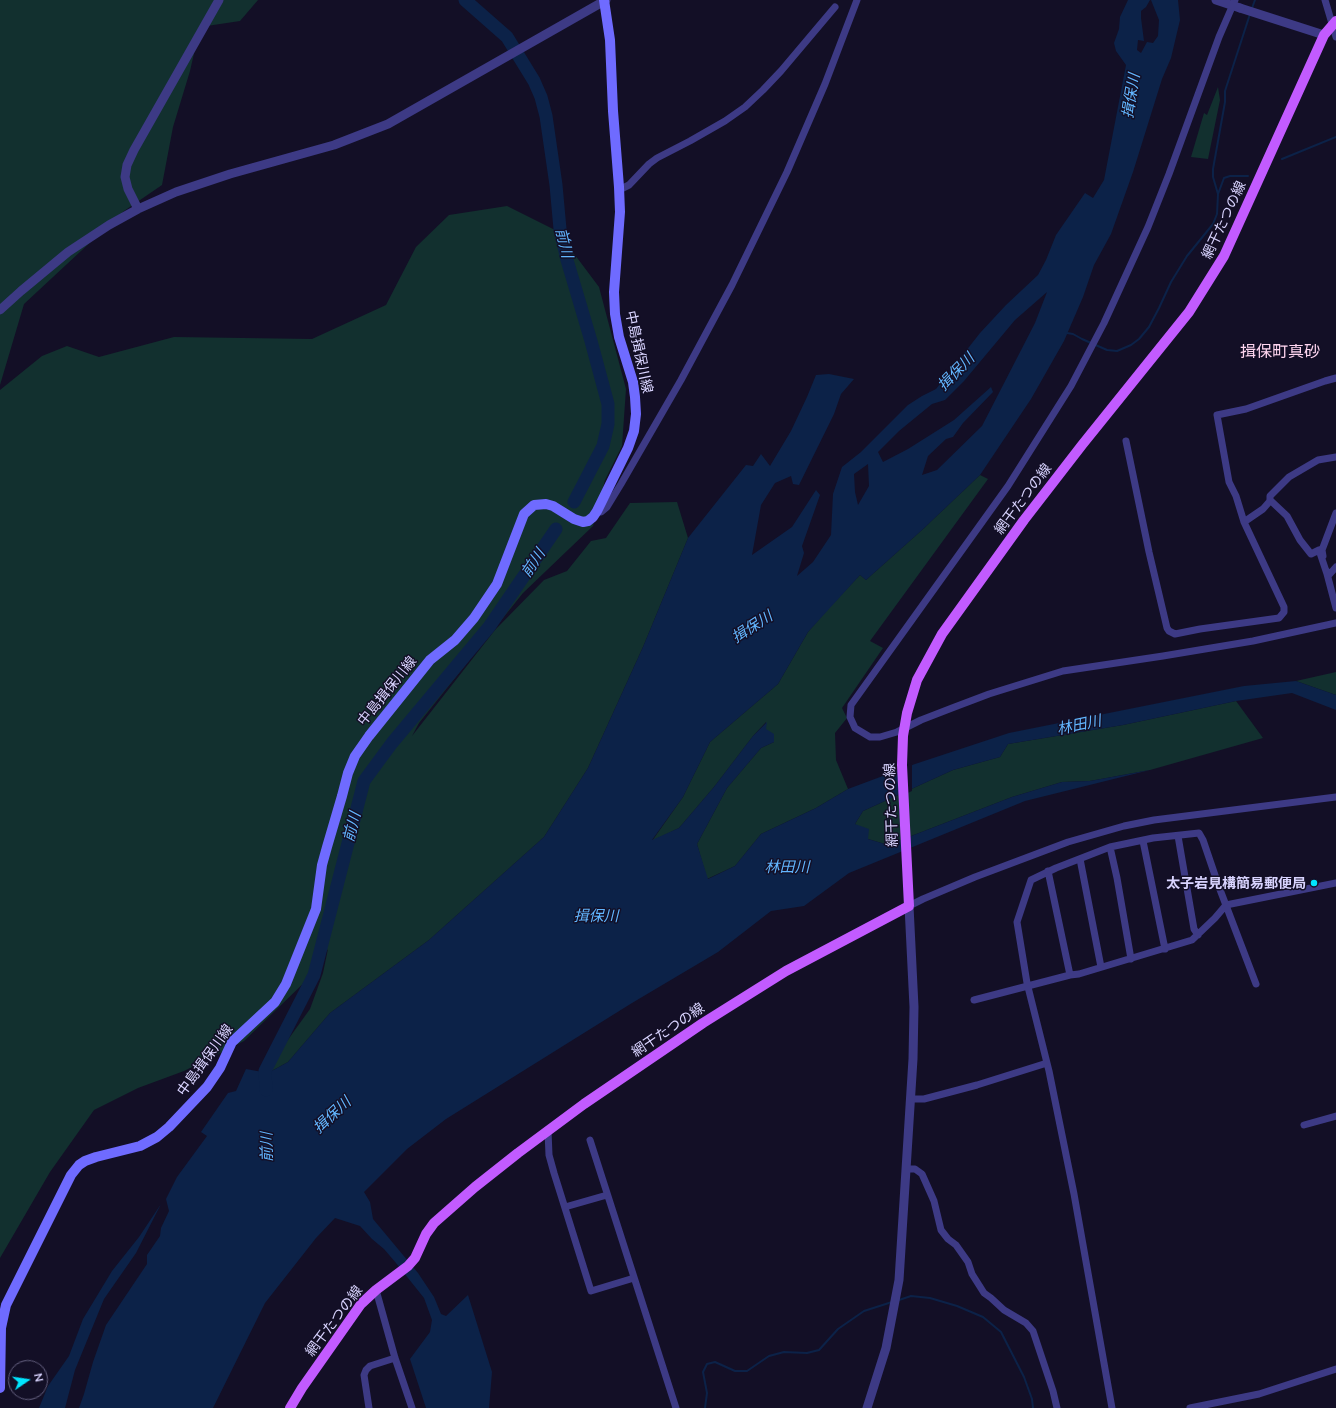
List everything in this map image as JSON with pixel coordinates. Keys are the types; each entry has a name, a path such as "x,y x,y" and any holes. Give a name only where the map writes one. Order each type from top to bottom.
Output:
{"main road":[{"name":"中島揖保川線","path":"0,1388 1,1328 6,1304 71,1174 85,1161 140,1146 157,1137 169,1127 207,1086 220,1068 232,1042 275,1002 286,984 316,909 326,847 348,773 355,756 369,736 430,660 455,640 479,612 499,579 524,514 534,505 546,504 553,506 574,519 583,522 588,521 597,511 628,448 634,431 636,414 633,382 619,337 615,314 614,292 619,226 619,187 613,111 610,40 605,0"},
{"name":"網干たつの線","path":"290,1408 302,1388 361,1304 376,1290 408,1266 415,1258 426,1234 434,1222 445,1212 518,1153 625,1075 709,1019 786,971 910,903 903,789 904,732 907,713 917,680 942,634 1048,489 1189,312 1224,256 1324,35 1334,23"}],"street":[{"path":"138,209 128,189 125,177 127,165 219,0"},
{"path":"0,310 20,291 68,252 109,225 138,209 176,192 223,176 334,145 388,124 605,0"},
{"path":"597,511 601,512 607,507 621,484 681,380 732,285 787,172 825,84 858,0"},
{"path":"1216,0 1238,4 1324,35"},
{"path":"1325,0 1334,23 1336,37"},
{"path":"1238,4 1219,37 1169,174 1148,226 1107,316 1071,386 1008,486 850,705 850,717 855,728 870,737 880,737 904,732 921,720 952,708 1063,671 1155,658 1253,641 1336,623"},
{"path":"619,187 623,188 657,158 719,124 745,107 780,71 835,7"},
{"path":"1126,441 1149,552 1167,628 1169,631 1175,634 1279,618 1284,612 1284,607 1244,522 1236,496 1229,482 1217,415 1246,410 1325,380 1336,378"},
{"path":"1244,522 1263,509 1270,500 1270,496 1289,477 1318,460 1336,457"},
{"path":"1270,500 1287,516 1300,540 1311,554 1319,550 1336,608"},
{"path":"1327,575 1322,550 1336,513"},
{"path":"1327,575 1336,567"},
{"path":"867,1408 886,1348 899,1282 911,1098 914,1007 910,903 1068,842 1124,826 1154,820 1336,797"},
{"path":"1112,1408 1074,1194 1047,1063 1029,986 1027,983 1017,922 1031,880 1110,847 1143,840 1199,833 1256,984"},
{"path":"1178,836 1194,929 1198,935"},
{"path":"1143,840 1165,949"},
{"path":"1110,847 1131,959"},
{"path":"1080,859 1101,967"},
{"path":"1048,872 1070,975"},
{"path":"974,1000 1079,974 1192,940 1226,905 1336,883"},
{"path":"911,1098 924,1099 977,1085 1047,1063"},
{"path":"1304,1125 1336,1116"},
{"path":"548,1132 549,1155 592,1290 634,1278"},
{"path":"590,1140 676,1408"},
{"path":"907,1169 915,1170 922,1174 934,1201 941,1230 948,1239 956,1245 968,1262 972,1274 984,1293 1004,1310 1026,1323 1033,1331 1053,1391 1057,1408"},
{"path":"565,1207 607,1195"},
{"path":"376,1290 395,1358 412,1408"},
{"path":"369,1408 364,1376 366,1370 370,1366 395,1358"},
{"path":"1190,1408 1259,1394 1336,1369"}],"green space":[{"path":"0,0 258,0 240,21 200,27 190,71 173,127 162,185 124,211 24,304 0,385"},
{"path":"1218,87 1220,100 1208,159 1191,157 1204,113 1207,115"},
{"path":"507,206 557,231 599,287 626,389 622,446 605,480 593,526 523,593 419,723 412,736 495,630 544,580 567,571 591,541 606,538 630,503 677,502 688,538 643,647 588,768 544,837 429,940 330,1013 288,1062 268,1073 263,1068 268,1059 287,1041 310,1009 323,973 328,949 312,975 244,1041 184,1071 138,1088 94,1110 50,1172 0,1258 0,390 42,356 67,346 99,357 174,337 312,339 386,305 416,247 449,215"},
{"path":"980,475 988,479 870,641 883,648 842,708 847,718 835,733 836,760 848,789 816,808 761,834 735,866 707,879 697,844 727,788 761,748 774,742 765,729 766,722 679,828 652,841 683,797 710,742 778,684 808,632 829,608 860,575 866,580"},
{"path":"1336,672 1336,695 1296,681"},
{"path":"1236,701 1263,738 1150,770 1090,781 1062,782 1012,797 888,845 868,839 855,824 863,811 953,770 1000,757 1008,744 1123,725"}],"water":[{"name":"揖保川","path":"1128,0 1150,0 1146,7 1141,11 1144,41 1138,40 1137,50 1141,53 1147,42 1153,43 1158,36 1159,20 1151,0 1178,0 1180,20 1171,58 1162,79 1133,172 1111,234 1094,265 1083,297 1064,341 1031,399 980,475 866,580 860,575 808,632 778,684 710,742 683,797 652,840 679,828 714,787 753,736 767,722 766,729 774,734 774,742 761,748 727,788 697,844 708,879 735,866 761,834 816,808 848,789 915,764 1009,733 1244,686 1296,681 1336,695 1336,710 1292,693 1236,701 1123,725 1008,744 1000,757 953,770 863,811 855,824 869,829 868,839 888,845 1012,797 1062,782 1090,781 1150,770 1025,801 849,873 804,906 771,911 718,952 632,1003 446,1119 407,1149 364,1192 370,1202 373,1219 418,1273 434,1297 441,1314 446,1316 468,1295 492,1372 489,1408 426,1408 410,1359 430,1332 432,1320 424,1298 384,1249 360,1226 335,1218 316,1238 265,1303 213,1408 79,1408 106,1325 147,1264 147,1255 160,1236 161,1228 169,1211 166,1199 177,1177 207,1136 201,1132 228,1093 236,1091 246,1069 268,1073 288,1062 330,1013 429,940 544,837 588,768 643,647 688,538 746,465 753,466 761,454 770,466 791,431 816,375 829,374 854,379 841,394 834,414 799,485 793,484 791,476 775,483 761,505 752,555 792,527 816,490 820,495 802,546 804,553 797,576 813,562 831,535 833,494 842,467 861,452 908,405 936,389 980,333 1006,305 1038,275 1056,235 1085,193 1093,198 1104,180 1126,65 1116,51 1114,43 1119,29 1120,17","holes":["1047,292 1035,323 982,426 937,470 922,475 928,456 946,439 953,437 963,423 993,392 991,387 954,420 908,449 883,462 878,452 899,431 932,404 945,400 964,381 1015,320","868,464 869,486 858,505 855,492 854,474"]},
{"path":"161,1204 136,1253 104,1299 75,1370 65,1408 39,1408 42,1400 48,1400 48,1386 69,1356 83,1319 112,1271 139,1237"}],"pier":[{"path":"912,763 912,791 901,796 900,767"}],"waterway":[{"name":"前川","path":"465,0 507,37 534,81 541,97 546,116 556,185 560,229 567,260 608,404 608,424 603,446 574,502"},
{"path":"1252,8 1255,0"},
{"path":"1218,194 1213,177 1213,169 1225,102 1225,91 1250,14"},
{"path":"1282,159 1336,137"},
{"path":"1067,333 1073,334 1107,350 1117,351 1131,345 1139,339 1149,327 1171,282 1187,256 1213,224 1217,214 1218,194 1224,178 1230,176 1248,176"},
{"name":"前川","path":"266,1090 265,1071 314,975 364,781 392,743 489,627 556,529"},
{"path":"899,1300 911,1296 930,1298 957,1306 983,1317 1001,1332 1024,1377 1032,1399 1033,1408"},
{"path":"705,1408 707,1393 703,1372 707,1364 715,1362 735,1371 747,1371 769,1356 784,1352 807,1353 819,1350 838,1329 864,1311 892,1302"}],"place":[{"name":"太子岩見構簡易郵便局","path":"1314,883"}],"district":[{"name":"揖保町真砂","path":"1280,352"}],"water label":[{"name":"林田川","path":"1079,725"},
{"name":"林田川","path":"787,867"}]}
